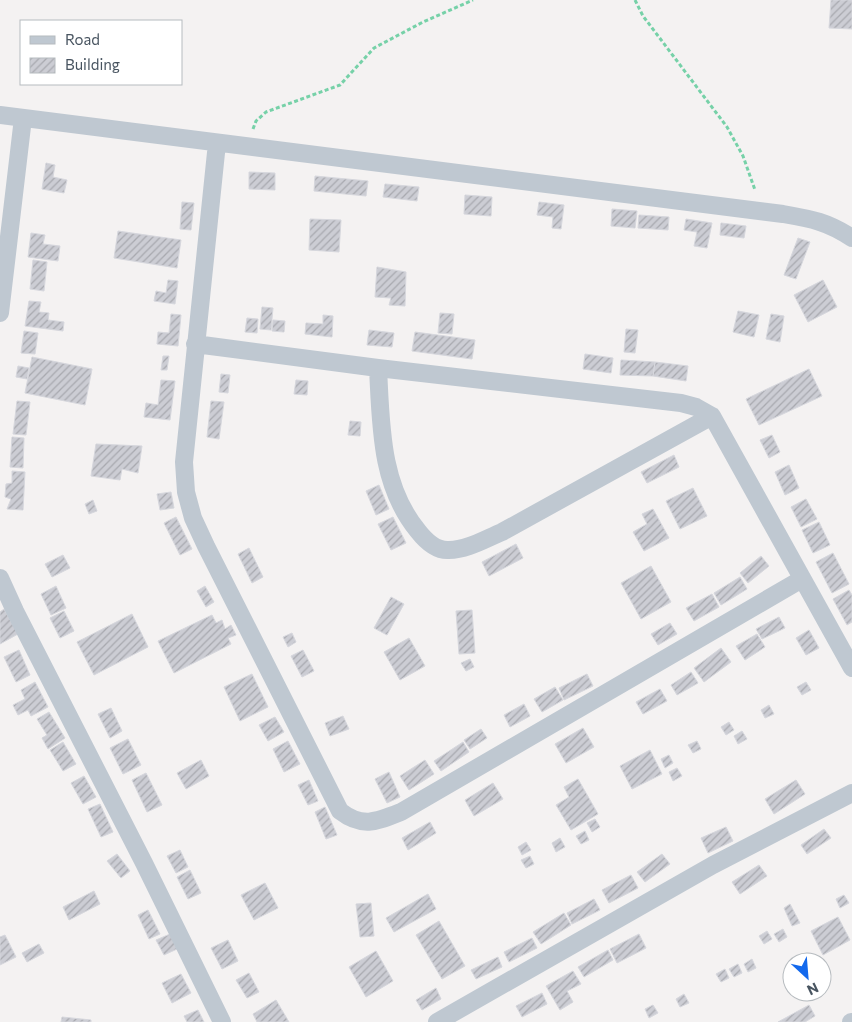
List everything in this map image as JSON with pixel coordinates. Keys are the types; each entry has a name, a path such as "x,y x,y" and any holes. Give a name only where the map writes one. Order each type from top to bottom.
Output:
{"street":[{"path":"0,115 762,211 815,220 836,227 852,238"},
{"path":"0,313 23,118"},
{"path":"217,143 184,462 186,492 193,518 325,784 340,811 352,820 367,822 384,819 401,812 802,579"},
{"path":"196,344 378,368 681,403 696,407 712,416 852,668"},
{"path":"378,368 385,462 397,497 410,522 427,543 447,551 471,546 502,532 712,416"},
{"path":"0,578 15,611 140,854 222,1022"},
{"path":"437,1022 713,865 852,793"}],"path":[{"path":"249,146 256,120 266,112 340,85 374,48 423,22 473,0"},
{"path":"634,0 643,16 727,127 743,156 762,211"}],"building":[{"path":"831,0 852,0 852,29 829,28"},
{"path":"46,163 55,165 53,177 67,180 64,193 42,189"},
{"path":"249,172 275,173 275,190 249,189"},
{"path":"315,176 368,181 366,196 314,191"},
{"path":"385,184 419,187 417,201 383,197"},
{"path":"465,195 492,197 491,216 464,214"},
{"path":"182,202 194,203 191,230 180,229"},
{"path":"539,202 564,205 561,229 552,228 553,217 537,215"},
{"path":"612,209 637,211 635,228 611,226"},
{"path":"639,215 669,217 668,230 638,228"},
{"path":"310,219 341,220 339,252 309,250"},
{"path":"686,219 712,223 707,248 694,246 697,232 684,230"},
{"path":"721,223 746,226 744,238 720,235"},
{"path":"118,231 181,240 177,268 114,258"},
{"path":"31,233 45,235 43,244 60,246 58,261 28,257"},
{"path":"798,238 810,242 796,279 784,275"},
{"path":"33,260 47,262 44,291 30,289"},
{"path":"377,267 406,272 405,306 389,305 391,298 375,297"},
{"path":"168,280 178,281 175,304 154,301 156,291 166,293"},
{"path":"823,280 837,307 808,322 794,295"},
{"path":"29,301 41,302 39,312 49,313 48,320 64,322 63,331 25,326"},
{"path":"262,307 273,308 271,330 260,329"},
{"path":"738,311 759,315 754,337 733,332"},
{"path":"440,313 454,314 452,334 438,333"},
{"path":"171,314 181,315 178,346 157,344 158,332 169,333"},
{"path":"771,314 784,316 780,342 766,339"},
{"path":"323,315 333,316 332,337 305,334 306,323 323,324"},
{"path":"247,318 258,319 257,333 245,332"},
{"path":"273,320 285,321 284,332 272,331"},
{"path":"626,329 638,330 635,353 624,352"},
{"path":"369,330 394,333 392,347 367,345"},
{"path":"24,331 38,333 35,354 21,353"},
{"path":"415,332 475,340 472,359 412,351"},
{"path":"585,354 613,358 611,373 583,369"},
{"path":"163,356 169,356 167,370 161,370"},
{"path":"32,357 92,369 85,405 25,393"},
{"path":"621,360 655,362 653,376 620,375"},
{"path":"655,362 688,366 686,381 653,376"},
{"path":"18,366 29,368 27,379 16,377"},
{"path":"809,369 822,396 759,425 746,399"},
{"path":"221,374 230,375 228,393 219,392"},
{"path":"161,380 175,381 170,420 144,417 146,403 158,405"},
{"path":"296,380 308,381 307,395 294,394"},
{"path":"17,401 30,402 26,435 13,434"},
{"path":"211,401 224,402 219,439 207,437"},
{"path":"350,421 361,422 360,436 348,435"},
{"path":"772,435 780,452 769,458 760,440"},
{"path":"12,437 24,438 23,468 10,467"},
{"path":"96,444 142,446 138,473 122,469 120,480 91,476"},
{"path":"674,455 679,467 647,483 641,472"},
{"path":"789,465 799,488 785,495 775,472"},
{"path":"12,471 25,472 23,510 7,509 11,499 5,497 6,484 12,483"},
{"path":"379,485 389,509 376,515 366,491"},
{"path":"693,488 707,516 680,529 666,501"},
{"path":"171,492 174,508 160,510 157,494"},
{"path":"806,499 817,519 801,527 791,507"},
{"path":"93,500 97,511 89,514 85,504"},
{"path":"653,509 669,538 644,551 633,532 647,524 642,514"},
{"path":"176,517 192,549 180,555 164,523"},
{"path":"393,517 406,543 391,550 378,524"},
{"path":"819,522 830,545 813,553 802,530"},
{"path":"516,544 523,558 489,576 482,562"},
{"path":"249,548 263,577 252,583 238,554"},
{"path":"833,553 849,584 832,593 816,562"},
{"path":"63,555 70,568 52,577 45,564"},
{"path":"761,556 769,566 748,583 740,573"},
{"path":"651,566 671,602 641,619 621,583"},
{"path":"740,577 747,589 721,605 714,593"},
{"path":"56,586 66,608 51,615 41,594"},
{"path":"205,586 214,602 206,607 197,591"},
{"path":"849,590 852,595 852,622 847,625 833,599"},
{"path":"712,594 719,607 694,621 686,608"},
{"path":"391,597 404,604 387,635 374,628"},
{"path":"4,609 18,634 0,644 0,612"},
{"path":"472,610 475,653 459,654 456,611"},
{"path":"64,611 74,631 60,638 50,618"},
{"path":"132,614 148,647 94,675 77,642"},
{"path":"212,615 216,623 222,620 225,629 231,625 236,635 228,638 231,644 174,673 158,641"},
{"path":"779,617 785,628 762,639 756,629"},
{"path":"670,623 677,634 658,645 651,634"},
{"path":"809,630 819,648 806,655 796,638"},
{"path":"292,633 296,642 288,647 283,637"},
{"path":"757,634 765,647 745,660 736,646"},
{"path":"409,638 425,666 400,680 384,652"},
{"path":"721,648 731,662 704,682 694,668"},
{"path":"19,650 30,675 16,682 4,657"},
{"path":"303,650 314,671 302,677 291,656"},
{"path":"470,659 474,667 466,671 461,663"},
{"path":"691,672 698,683 677,695 671,685"},
{"path":"252,674 268,707 240,721 224,687"},
{"path":"587,674 593,686 564,700 559,688"},
{"path":"35,682 48,707 31,716 28,710 18,715 13,705 25,699 21,690"},
{"path":"806,682 811,690 802,695 797,687"},
{"path":"555,687 563,700 542,712 534,699"},
{"path":"660,689 667,701 643,714 636,702"},
{"path":"524,704 530,716 510,727 504,715"},
{"path":"769,705 774,714 765,718 761,710"},
{"path":"111,708 122,731 110,738 98,714"},
{"path":"49,712 65,738 48,749 42,738 47,735 37,719"},
{"path":"343,716 349,729 330,736 325,723"},
{"path":"275,717 284,732 268,741 259,725"},
{"path":"729,722 734,730 726,735 721,727"},
{"path":"583,728 594,747 566,763 555,744"},
{"path":"481,729 487,738 470,749 464,740"},
{"path":"742,731 747,739 738,744 734,736"},
{"path":"128,739 141,765 123,774 110,748"},
{"path":"288,741 300,764 284,772 273,749"},
{"path":"697,741 701,749 693,753 688,745"},
{"path":"63,742 76,764 63,771 50,750"},
{"path":"463,742 469,752 441,771 434,761"},
{"path":"650,750 662,774 632,789 620,766"},
{"path":"669,755 673,763 665,768 661,759"},
{"path":"201,760 209,776 186,789 177,773"},
{"path":"425,760 434,774 409,790 400,776"},
{"path":"677,768 682,776 673,781 669,772"},
{"path":"389,772 400,797 387,803 375,779"},
{"path":"146,773 162,805 147,812 132,780"},
{"path":"84,776 96,797 83,804 71,783"},
{"path":"578,779 598,814 571,830 556,805 569,797 564,787"},
{"path":"309,780 318,801 308,805 298,785"},
{"path":"796,780 805,794 774,814 765,799"},
{"path":"493,783 503,799 474,816 465,800"},
{"path":"100,804 113,832 101,837 88,809"},
{"path":"325,807 337,835 326,839 315,812"},
{"path":"595,819 600,827 592,832 587,823"},
{"path":"430,822 436,833 408,850 402,838"},
{"path":"726,827 733,841 708,853 701,838"},
{"path":"824,829 831,838 807,854 801,845"},
{"path":"585,831 589,840 581,844 576,836"},
{"path":"560,838 565,847 556,852 552,843"},
{"path":"526,842 531,850 522,855 518,847"},
{"path":"180,850 188,867 176,873 167,856"},
{"path":"117,854 130,871 121,878 107,861"},
{"path":"662,854 670,864 645,882 637,872"},
{"path":"530,856 534,864 526,868 521,860"},
{"path":"759,865 767,876 740,894 732,882"},
{"path":"190,870 201,893 188,899 177,877"},
{"path":"631,875 638,888 609,903 602,890"},
{"path":"265,883 278,908 254,920 241,895"},
{"path":"94,891 100,904 69,920 63,907"},
{"path":"428,894 436,909 394,932 386,918"},
{"path":"844,895 849,903 840,908 836,899"},
{"path":"594,899 600,910 572,924 567,913"},
{"path":"371,903 374,936 360,937 356,904"},
{"path":"790,904 800,923 792,926 784,908"},
{"path":"148,910 160,934 149,939 138,915"},
{"path":"564,913 571,925 541,944 533,932"},
{"path":"838,917 850,940 828,952 822,952 811,931"},
{"path":"439,921 465,966 442,979 416,935"},
{"path":"783,929 787,937 779,942 774,934"},
{"path":"767,931 772,939 764,944 759,936"},
{"path":"170,934 177,949 164,955 156,940"},
{"path":"639,934 646,948 617,963 610,949"},
{"path":"5,935 16,957 0,965 0,937"},
{"path":"532,938 537,948 509,962 504,952"},
{"path":"228,940 238,961 222,969 211,948"},
{"path":"39,944 44,953 27,962 22,953"},
{"path":"608,950 613,960 584,977 578,967"},
{"path":"376,951 393,981 366,997 349,967"},
{"path":"498,957 502,967 476,979 471,970"},
{"path":"752,959 756,968 748,972 744,964"},
{"path":"738,964 742,973 734,977 729,969"},
{"path":"725,969 729,978 721,982 716,974"},
{"path":"573,971 581,984 567,991 573,1002 560,1010 546,986"},
{"path":"249,973 259,992 247,998 236,980"},
{"path":"181,974 191,993 172,1003 162,983"},
{"path":"436,988 441,999 422,1010 416,1000"},
{"path":"542,993 547,1004 522,1017 516,1006"},
{"path":"684,994 689,1003 680,1007 676,999"},
{"path":"276,1000 289,1022 257,1022 253,1014"},
{"path":"653,1005 658,1013 649,1018 645,1009"},
{"path":"809,1005 815,1016 805,1022 778,1022"},
{"path":"198,1010 204,1022 187,1022 184,1016"},
{"path":"62,1017 91,1020 91,1022 61,1022"}]}
